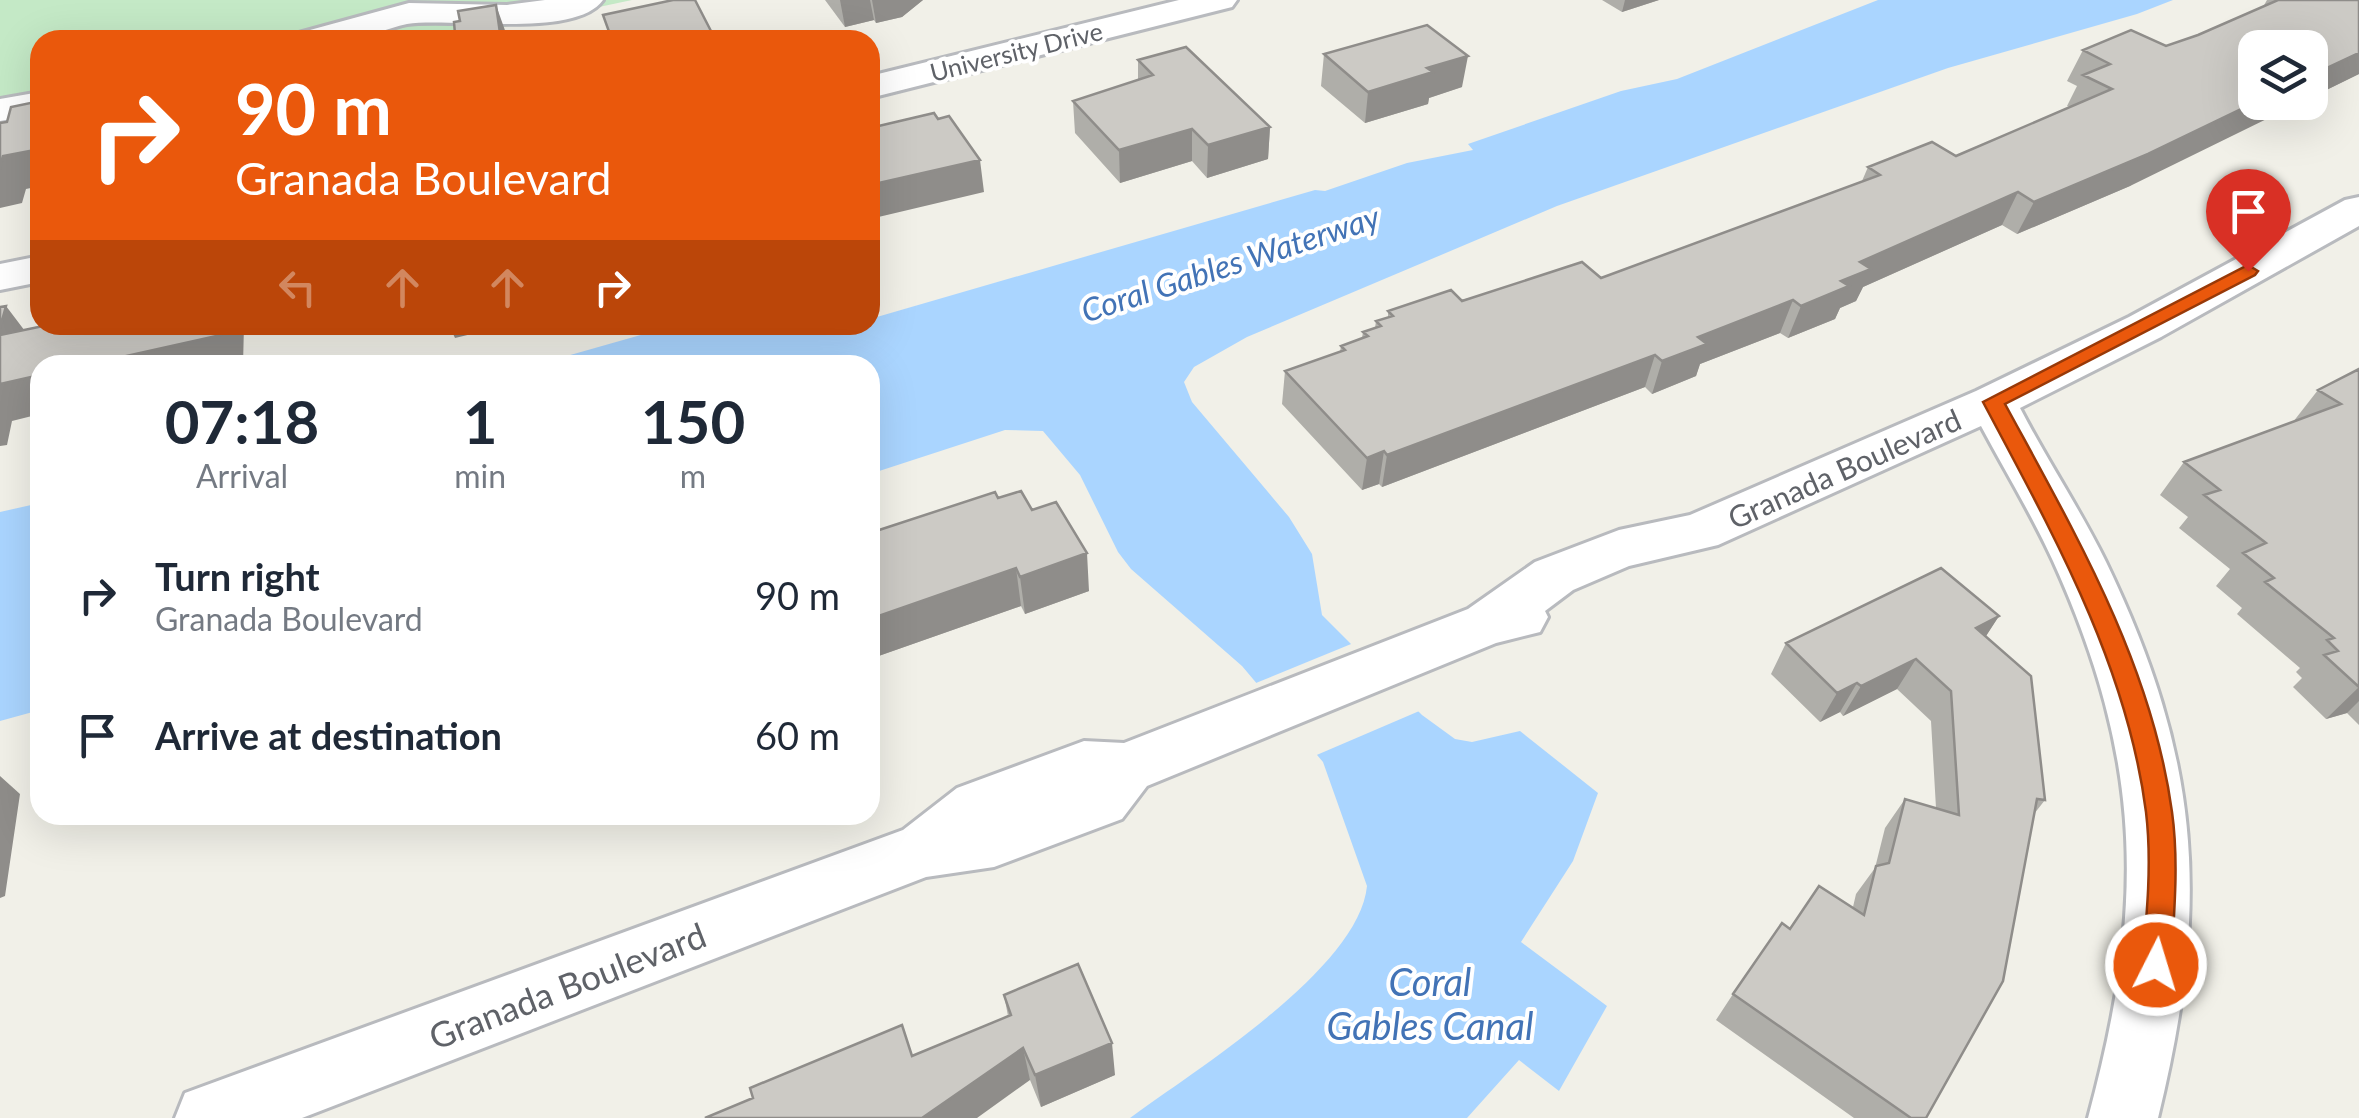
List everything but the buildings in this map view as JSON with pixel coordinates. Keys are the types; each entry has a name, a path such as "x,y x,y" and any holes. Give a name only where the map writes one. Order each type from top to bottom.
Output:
{"street":[{"path":"349,30 409,14 523,14 586,0"},
{"name":"University Drive","path":"880,84 1220,0"},
{"path":"0,110 30,105"},
{"name":"Granada Boulevard","path":"210,1118 924,850 994,840 1100,800 1126,768 1486,624 1594,597 1646,575 1700,532 1994,402 2353,220"},
{"path":"0,276 30,271"},
{"path":"1994,402 2100,606 2133,695 2151,767 2159,812 2159,932 2137,1069 2123,1118"}],"green space":[{"path":"0,0 632,0 490,30 30,30 30,121 0,127"}],"water":[{"name":"Coral Gables Canal","path":"1878,0 2173,0 1948,68 1557,206 1247,337 1194,367 1184,382 1192,402 1289,517 1312,554 1322,615 1422,715 1455,739 1472,742 1520,731 1598,793 1573,861 1521,942 1607,1006 1559,1091 1519,1060 1467,1118 1130,1118 1270,1015 1336,951 1357,918 1367,886 1323,762 1242,666 1131,569 1118,552 1080,475 1043,431 1005,430 880,471 880,355 570,355 641,335 880,335 880,316 1315,190 1325,191 1407,163 1473,150 1468,144 1621,91 1677,79"},
{"path":"30,505 30,713 0,721 0,512"}],"pier":[{"path":"1356,642 1424,709 1312,757 1251,685"}],"route":[{"path":"2156,965 2162,898 2159,812 2133,695 2100,606 1994,402 2248,271"}],"water label":[{"name":"Coral Gables Waterway","path":"1230,263"}]}
